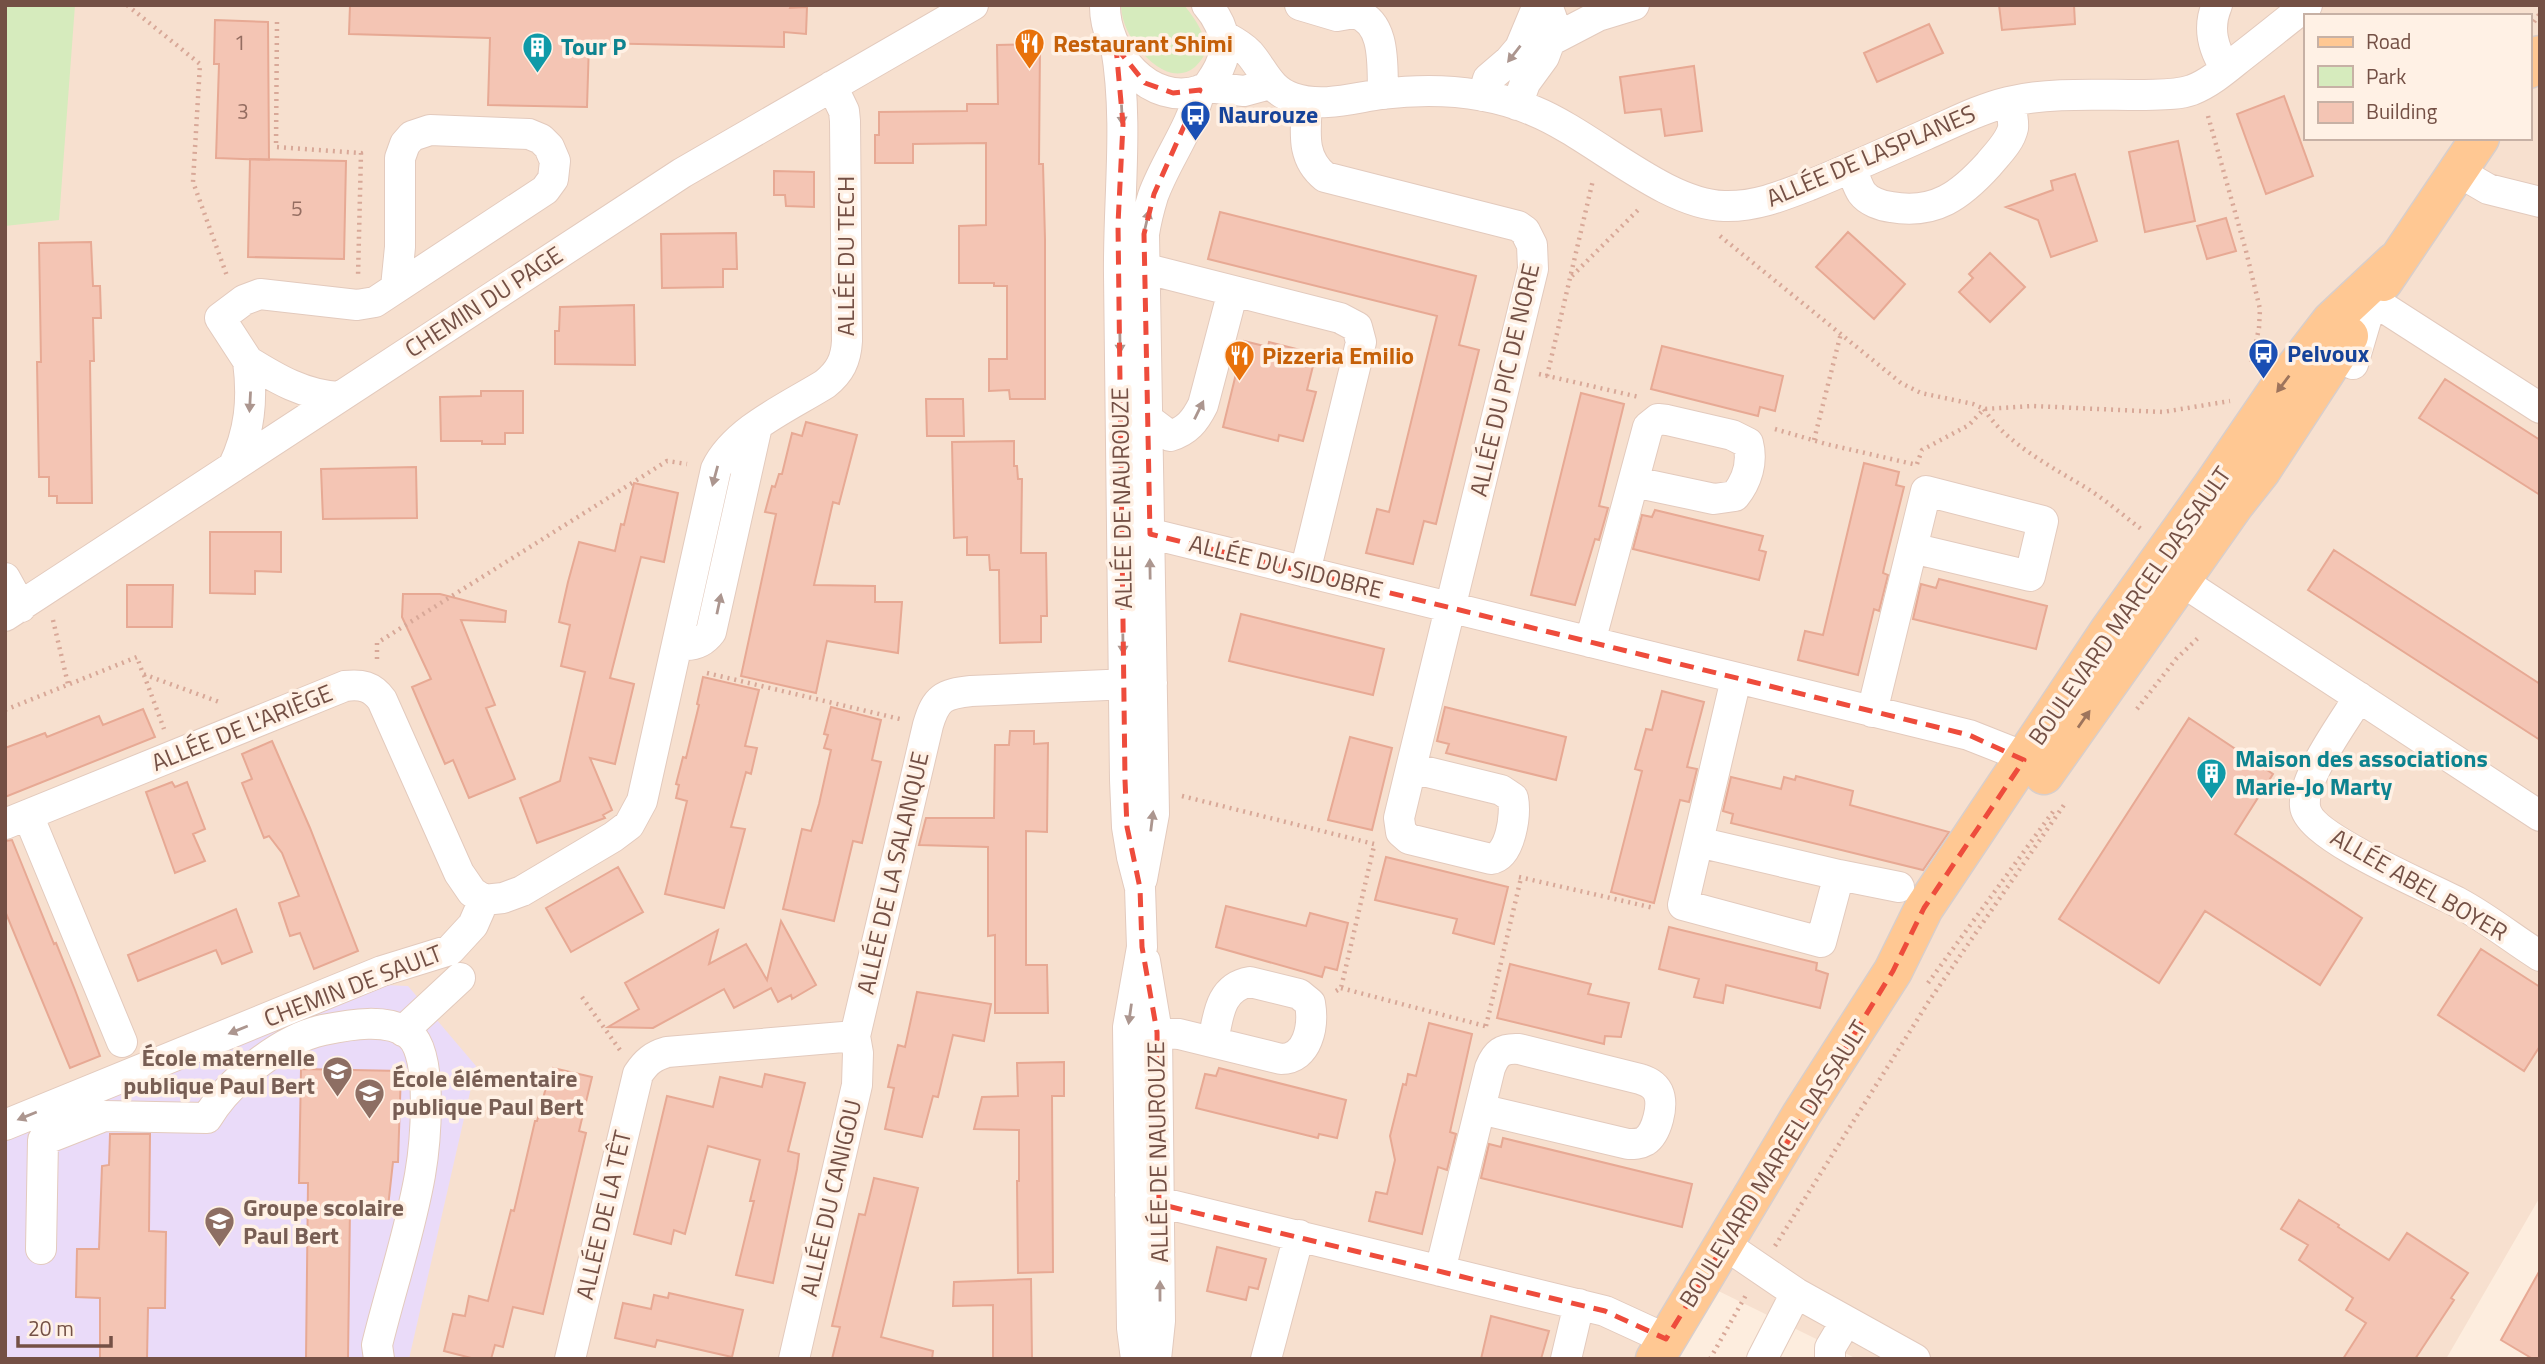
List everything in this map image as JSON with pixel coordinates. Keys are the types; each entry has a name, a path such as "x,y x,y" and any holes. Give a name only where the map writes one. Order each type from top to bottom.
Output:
{"main road":[{"name":"BOULEVARD MARCEL DASSAULT","path":"2165,556 2261,471 2372,300 2394,261 2479,140"},
{"name":"BOULEVARD MARCEL DASSAULT","path":"1661,1349 1801,1115 1908,981 1923,942 2052,780 2165,556 2277,391 2331,321 2394,261"}],"street":[{"name":"CHEMIN DU PAGE","path":"13,611 682,173 973,5"},
{"path":"1088,5 1134,74 1145,83 1173,93 1204,89 1244,91 1270,83"},
{"name":"ALLÉE DE NAUROUZE","path":"1105,5 1106,23 1120,72 1123,124 1118,224 1120,400 1136,532 1138,683 1154,814 1140,888 1142,947 1157,1032 1160,1321 1156,1359"},
{"path":"1136,532 1156,435 1144,234 1154,194 1204,89 1221,64 1224,36 1221,25 1207,5"},
{"path":"1300,5 1337,16 1355,9 1368,19 1375,30 1380,47 1383,94"},
{"path":"1483,96 1488,79 1520,48 1538,5"},
{"path":"1517,104 1525,83 1544,58 1550,41 1552,19 1547,5"},
{"path":"2217,5 2213,22 2213,45 2226,69"},
{"name":"ALLÉE DE LASPLANES","path":"1224,36 1240,44 1270,83 1282,93 1307,102 1413,92 1483,96 1517,104 1556,121 1668,189 1713,205 1761,203 1851,168 1981,110 2009,102 2055,96 2179,94 2197,88 2226,69 2307,5"},
{"path":"1550,41 1598,16 1626,6"},
{"name":"ALLÉE DU TECH","path":"484,900 503,898 522,891 629,825 642,801 716,470 724,453 738,439 834,377 840,370 846,353 845,121 844,111 832,86"},
{"name":"ALLÉE DU PIC DE NORE","path":"1307,102 1304,139 1307,152 1310,163 1325,177 1518,226 1525,231 1532,245 1533,269 1451,608"},
{"path":"1851,168 1864,195 1881,205 1900,209 1933,207 1966,188 2007,143 2013,119 2009,102"},
{"path":"339,397 311,394 297,389 248,360 220,318 244,300 260,294 357,305 375,302 545,190 553,179 555,167 552,153 545,142 529,134 430,130 417,133 408,140 400,158 400,247 396,287"},
{"path":"2457,171 2488,189 2540,202"},
{"path":"1145,271 1155,271 1340,318 1354,324 1359,331 1361,342 1305,572"},
{"path":"1156,435 1190,426 1203,405 1233,291"},
{"path":"2372,300 2540,408"},
{"path":"233,467 248,428 251,386 248,360"},
{"path":"1120,400 1156,435"},
{"path":"1590,642 1645,434 1651,422 1658,419 1732,435 1748,443 1750,464 1735,496 1714,499 1634,482"},
{"path":"675,654 704,640 714,624 757,426"},
{"name":"ALLÉE DU SIDOBRE","path":"1136,532 1969,735 2011,752 2052,780"},
{"path":"1872,712 1912,548"},
{"path":"2165,556 2189,586 2540,816"},
{"path":"5,578 13,611"},
{"path":"1411,768 1501,790 1513,798 1514,814 1506,845 1497,858 1482,857 1416,841 1388,838 1399,818 1411,768 1451,608"},
{"path":"1736,679 1683,905 1821,942 1839,875"},
{"name":"ALLÉE DE LA SALANQUE","path":"855,1036 928,725 936,704 953,692 1138,683"},
{"name":"ALLÉE DE L'ARIÈGE","path":"17,820 345,686 366,686 372,688 382,700 459,873 472,892 484,900"},
{"name":"ALLÉE ABEL BOYER","path":"2359,697 2310,779 2305,796 2305,811 2308,816 2320,828 2396,874 2460,904 2540,956"},
{"path":"17,820 122,1042"},
{"path":"1698,842 1899,887"},
{"name":"CHEMIN DE SAULT","path":"5,1125 382,971 450,950 473,925 484,900"},
{"name":"ALLÉE DE NAUROUZE","path":"1136,1359 1132,1328 1128,1027 1142,947"},
{"path":"403,1031 460,978"},
{"path":"1157,1032 1168,1032 1280,1059 1290,1059 1302,1051 1306,1043 1311,1023 1310,1003 1299,994 1250,982 1242,983 1227,993 1221,1004 1213,1042"},
{"path":"41,1249 43,1140 104,1116 207,1118 216,1102 233,1084 267,1058 300,1038 345,1026 385,1026 403,1031 416,1041 422,1061 424,1140 419,1175 377,1345 379,1359"},
{"path":"638,1074 645,1063 656,1055 667,1052 855,1036"},
{"name":"ALLÉE DU CANIGOU","path":"794,1359 857,1086 858,1053 855,1036"},
{"path":"1440,1271 1490,1068 1494,1058 1493,1038 1519,1049 1650,1083 1657,1089 1660,1097 1656,1125 1646,1141 1628,1144 1480,1110"},
{"name":"ALLÉE DE LA TÊT","path":"576,1358 638,1074"},
{"path":"1130,1195 1605,1311 1661,1349"},
{"path":"1266,1359 1299,1236"},
{"path":"1724,1244 1796,1293 1915,1359"},
{"path":"1762,1359 1796,1293"},
{"path":"1566,1359 1579,1304"},
{"path":"1829,1359 1830,1348 1846,1321"}],"path":[{"path":"127,5 200,64 193,182 228,274 220,318"},
{"path":"277,22 276,148 361,153 357,305"},
{"path":"2197,88 2206,108 2260,309 2259,328 2248,377"},
{"path":"1547,376 1594,178"},
{"path":"1713,205 1712,222 1722,240 1900,383 1921,393 1973,404 1984,409 2033,406 2163,412 2232,400 2240,396"},
{"path":"1570,277 1641,206"},
{"path":"1814,440 1841,333"},
{"path":"1556,377 1636,396"},
{"path":"1984,409 1992,421 2041,461 2091,491 2165,556"},
{"path":"1748,443 1770,428 1917,465 1923,450 1969,425 1984,409"},
{"path":"366,686 377,672 377,643 667,461 716,470"},
{"path":"47,590 68,684"},
{"path":"2136,710 2176,659 2199,637"},
{"path":"675,654 928,725"},
{"path":"5,709 137,657 174,756"},
{"path":"144,674 265,719"},
{"path":"1908,981 2052,780"},
{"path":"1710,1359 1760,1270 1929,1001 2052,780"},
{"path":"1177,795 1388,838 1341,988"},
{"path":"1497,858 1521,878 1659,909 1683,905"},
{"path":"1310,1003 1341,988 1493,1038 1521,878"},
{"path":"582,997 638,1074"}],"highlighted area":[{"path":"1116,47 1145,83 1173,93 1200,90 1154,194 1144,234 1150,534 1969,735 2024,760 1924,908 1893,971 1666,1339 1605,1311 1159,1204 1157,1032 1142,947 1140,888 1127,827 1125,780 1118,224 1123,124"}],"shaded area":[{"path":"5,5 2540,5 2540,1197 2446,1359 1857,1359 1692,1278 1643,1359 5,1359"},
{"name":"Groupe scolaire Paul Bert","path":"385,985 408,986 476,1066 409,1359 5,1359 5,1139"}],"green space":[{"path":"5,5 75,5 59,220 5,226"},
{"path":"1184,5 1201,31 1206,49 1195,67 1187,72 1172,73 1151,62 1140,50 1127,29 1121,6"}],"building":[{"path":"350,5 807,7 806,34 784,32 784,47 589,43 587,107 488,105 490,38 349,34"},
{"path":"1999,5 2074,5 2075,24 2002,30"},
{"path":"215,20 268,22 269,160 216,158 219,64 214,64"},
{"path":"1929,24 1943,53 1877,82 1864,53"},
{"path":"1040,44 1039,164 1043,164 1045,239 1045,399 1010,399 1009,390 989,391 989,359 1007,359 1007,286 994,286 994,283 959,283 959,226 986,225 986,143 913,144 913,163 875,163 875,135 879,135 879,112 967,111 967,104 998,104 997,45"},
{"path":"1694,66 1702,131 1665,136 1661,109 1625,113 1620,77"},
{"path":"2284,96 2313,176 2266,194 2237,114"},
{"path":"2178,141 2195,221 2145,232 2129,152"},
{"path":"250,159 346,161 344,259 248,257"},
{"path":"774,171 814,172 814,207 786,206 785,195 774,195"},
{"path":"2075,174 2097,241 2051,257 2038,220 2006,207 2053,190 2051,181"},
{"path":"1220,212 1476,276 1459,345 1479,350 1436,524 1424,521 1413,564 1366,553 1377,509 1389,512 1437,316 1208,259"},
{"path":"2226,218 2236,251 2207,259 2197,226"},
{"path":"1848,232 1905,284 1874,319 1816,267"},
{"path":"736,233 737,269 723,269 723,287 662,288 661,234"},
{"path":"91,242 93,286 100,286 101,318 93,318 94,361 90,361 92,503 57,503 57,496 49,496 49,477 39,477 39,243"},
{"path":"1990,253 2025,287 1990,322 1959,292 1973,278 1969,274"},
{"path":"634,305 635,365 555,364 555,331 559,331 560,307"},
{"path":"1244,341 1268,347 1269,342 1316,354 1307,390 1316,392 1303,441 1279,435 1278,441 1223,427"},
{"path":"1662,346 1783,376 1775,411 1760,407 1758,416 1651,389"},
{"path":"2445,379 2540,440 2540,495 2419,418"},
{"path":"481,391 523,391 523,433 505,433 505,444 441,441 440,397 481,396"},
{"path":"1581,393 1624,404 1599,506 1608,508 1599,540 1595,539 1575,605 1531,595"},
{"path":"926,399 963,399 964,436 927,436"},
{"path":"806,422 857,435 839,504 833,502 814,585 875,586 875,602 902,602 898,653 827,641 816,693 741,676 776,514 765,512 772,486 775,487 779,474 782,474 792,433 802,436"},
{"path":"1014,441 1014,466 1017,466 1018,479 1022,479 1021,553 1046,553 1047,616 1041,616 1041,642 1000,643 999,570 990,570 989,555 967,555 967,537 954,538 952,442"},
{"path":"1864,463 1899,472 1896,485 1904,487 1883,573 1888,575 1879,611 1874,609 1858,675 1798,660 1805,631 1823,635"},
{"path":"416,467 417,518 323,519 321,469"},
{"path":"634,483 678,493 664,562 641,557 610,678 634,684 615,764 590,758 612,810 603,815 605,818 537,843 520,798 560,781 585,672 561,666 570,625 559,622 568,582 579,542 615,551"},
{"path":"1655,510 1763,536 1759,550 1766,552 1759,580 1633,549 1642,515 1652,517"},
{"path":"210,532 281,532 281,572 255,571 255,594 210,593"},
{"path":"2334,550 2540,684 2540,740 2308,590"},
{"path":"1939,579 2047,606 2036,649 1913,619 1921,584 1936,588"},
{"path":"127,585 173,585 172,627 127,627"},
{"path":"403,594 440,594 506,611 505,622 461,620 495,705 486,708 515,779 469,798 453,760 445,764 412,687 431,679 402,617"},
{"path":"1241,614 1384,649 1373,695 1229,661"},
{"path":"703,677 759,690 745,746 757,748 751,774 746,772 731,827 745,829 724,908 665,894 687,801 676,798 679,785 676,784 683,757 686,758"},
{"path":"1662,691 1704,702 1687,767 1697,769 1689,802 1680,800 1654,903 1611,892 1642,771 1635,769 1646,729 1652,730"},
{"path":"831,707 881,720 872,760 881,762 862,843 853,841 834,921 783,909 802,829 811,831 819,804 831,750 824,748 828,735 824,734"},
{"path":"1445,707 1566,737 1556,780 1446,753 1449,744 1437,741"},
{"path":"143,709 155,737 5,797 5,748 45,733 47,737 99,716 103,725"},
{"path":"2189,718 2273,774 2235,834 2362,918 2320,985 2205,911 2159,983 2059,919"},
{"path":"1010,731 1034,731 1034,744 1048,743 1047,832 1026,831 1026,965 1047,965 1048,1013 995,1013 995,935 988,936 988,847 919,845 926,818 994,818 995,745 1009,745"},
{"path":"1350,737 1392,748 1372,830 1328,820"},
{"path":"272,741 310,828 358,951 314,969 300,933 290,936 279,903 299,896 282,853 269,836 264,838 242,783 252,779 242,754"},
{"path":"1796,776 1853,791 1850,805 1949,832 1923,870 1731,823 1733,814 1723,811 1731,777 1781,789 1784,777 1795,780"},
{"path":"172,782 175,787 187,782 205,829 193,834 205,861 175,873 146,792"},
{"path":"12,840 100,1056 70,1068 5,911 5,841"},
{"path":"1386,857 1508,887 1494,944 1453,933 1457,919 1375,900"},
{"path":"618,867 643,912 571,952 546,908"},
{"path":"1226,906 1306,926 1310,913 1348,923 1337,970 1325,967 1322,977 1216,947"},
{"path":"236,909 252,952 222,964 216,950 138,981 128,955"},
{"path":"781,921 816,985 792,999 791,995 778,1002 771,988 734,1008 724,989 653,1028 608,1027 639,1009 625,983 718,930 709,964 746,944 767,980"},
{"path":"1669,927 1817,963 1816,970 1828,974 1820,1008 1726,985 1723,1003 1694,997 1699,979 1659,969"},
{"path":"2481,949 2540,987 2540,1046 2524,1071 2438,1015"},
{"path":"1510,964 1591,984 1588,994 1629,1003 1621,1037 1605,1036 1604,1044 1497,1018"},
{"path":"917,992 991,1004 984,1041 953,1035 938,1097 933,1096 922,1137 885,1129 894,1088 888,1087 898,1045 905,1047"},
{"path":"1429,1023 1472,1034 1450,1132 1456,1134 1447,1170 1438,1167 1422,1234 1369,1221 1376,1192 1387,1194 1395,1160 1390,1136 1403,1084 1406,1085 1408,1074 1416,1076"},
{"path":"1064,1062 1064,1096 1052,1096 1053,1272 1018,1273 1019,1130 974,1129 982,1097 1018,1096 1017,1063"},
{"path":"553,1068 592,1077 579,1131 586,1133 543,1314 513,1307 503,1347 495,1345 491,1359 475,1359 444,1351 453,1314 465,1316 469,1296 488,1301 511,1210 514,1211 535,1121"},
{"path":"1219,1068 1346,1100 1337,1138 1319,1134 1318,1138 1196,1108 1205,1074 1216,1076"},
{"path":"301,1069 401,1071 398,1162 393,1162 388,1207 350,1207 348,1359 306,1359 308,1183 299,1183"},
{"path":"765,1074 805,1083 788,1151 799,1154 773,1283 736,1275 754,1201 750,1201 760,1160 708,1146 685,1234 674,1230 671,1244 634,1234 667,1096 713,1107 720,1077 762,1087"},
{"path":"110,1134 150,1134 149,1231 166,1232 165,1308 148,1308 147,1359 100,1359 100,1298 76,1297 77,1249 99,1249 102,1166 109,1165"},
{"path":"1503,1138 1692,1184 1682,1227 1481,1178 1489,1144 1501,1147"},
{"path":"874,1178 918,1188 881,1337 933,1351 932,1359 832,1359 840,1327 832,1326 859,1214 865,1215"},
{"path":"2299,1200 2389,1260 2407,1233 2468,1273 2451,1298 2454,1300 2415,1359 2343,1359 2366,1323 2346,1310 2353,1298 2299,1260 2308,1245 2281,1229"},
{"path":"1217,1247 1266,1259 1258,1289 1249,1287 1246,1300 1207,1291"},
{"path":"2540,1270 2540,1359 2533,1359 2501,1340"},
{"path":"1031,1279 1032,1359 993,1359 993,1305 953,1306 954,1282"},
{"path":"669,1293 743,1310 732,1357 657,1340 655,1347 615,1338 623,1303 651,1309 654,1295 668,1298"},
{"path":"1491,1316 1549,1331 1541,1359 1481,1359"}],"place":[{"name":"Restaurant Shimi","path":"1030,71"},
{"name":"Tour P","path":"538,74"},
{"name":"Naurouze","path":"1195,142"},
{"name":"Pelvoux","path":"2264,381"},
{"name":"Pizzeria Emilio","path":"1239,383"},
{"name":"Maison des associations Marie-Jo Marty","path":"2212,800"},
{"name":"École maternelle publique Paul Bert","path":"338,1099"},
{"name":"École élémentaire publique Paul Bert","path":"369,1120"},
{"name":"Groupe scolaire Paul Bert","path":"220,1249"}]}
